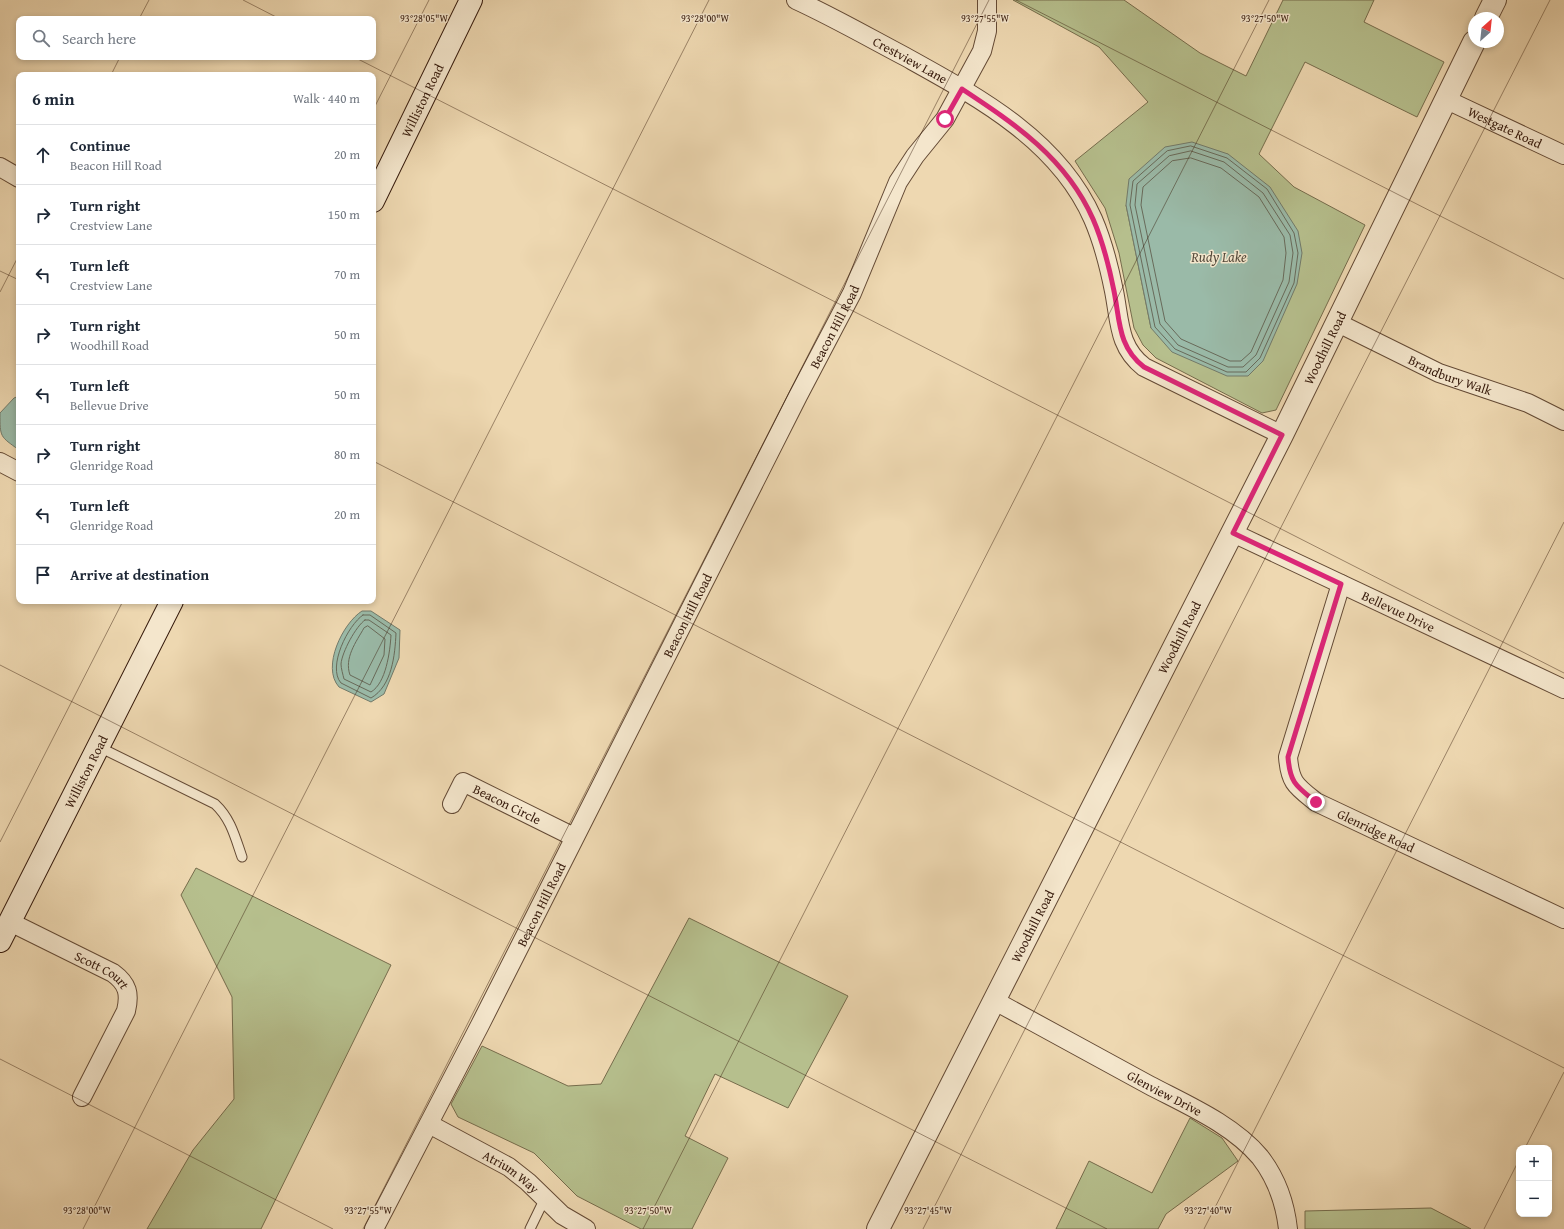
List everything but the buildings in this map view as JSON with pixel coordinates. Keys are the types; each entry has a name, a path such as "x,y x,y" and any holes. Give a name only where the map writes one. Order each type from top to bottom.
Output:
{"street":[{"name":"Williston Road","path":"376,195 471,0"},
{"name":"Crestview Lane","path":"796,0 829,15 962,89 1021,128 1049,154 1072,184 1092,218 1106,254 1121,336 1133,359 1144,367 1282,435"},
{"name":"Beacon Hill Road","path":"374,1229 429,1124 798,396 852,293 898,182 915,156 945,119 982,51 987,31 987,0"},
{"path":"1489,12 1495,0"},
{"name":"Woodhill Road","path":"878,1229 1233,533 1338,323 1471,48"},
{"name":"Westgate Road","path":"1447,100 1564,155"},
{"path":"0,167 16,176"},
{"name":"Brandbury Walk","path":"1338,323 1439,373 1528,403 1564,422"},
{"path":"0,462 16,470"},
{"name":"Bellevue Drive","path":"1233,533 1564,689"},
{"name":"Glenridge Road","path":"1341,584 1288,757 1289,773 1299,789 1316,802 1564,919"},
{"name":"Williston Road","path":"0,941 170,604"},
{"name":"Beacon Circle","path":"452,804 463,782 574,837"},
{"name":"Scott Court","path":"10,922 113,973 122,980 128,989 129,1000 126,1011 82,1097"},
{"name":"Glenview Drive","path":"995,1001 1171,1096 1237,1135 1260,1158 1280,1188 1286,1212 1288,1229"},
{"name":"Atrium Way","path":"429,1124 509,1167 562,1215 586,1229"}],"lane":[{"path":"99,747 215,804 225,813 242,857"},
{"path":"530,1229 545,1198"}],"green space":[{"path":"1013,0 1124,0 1200,53 1246,76 1283,0 1374,0 1364,22 1444,62 1417,117 1305,62 1259,154 1294,187 1365,225 1276,410 1262,413 1156,358 1143,345 1134,328 1119,253 1105,208 1075,161 1148,102 1099,47","holes":["1228,154 1151,328 1126,205"]},
{"path":"196,868 391,965 261,1229 147,1229 193,1150 234,1099 232,997 181,895"},
{"path":"689,918 848,996 788,1108 715,1074 685,1136 728,1158 692,1229 641,1229 577,1196 534,1153 458,1117 451,1104 482,1046 568,1086 601,1084"},
{"path":"1190,1118 1222,1138 1238,1161 1166,1214 1158,1229 1056,1229 1089,1161 1152,1193"},
{"path":"1431,1208 1471,1229 1305,1229 1305,1211"}],"water":[{"name":"Rudy Lake","path":"1192,142 1228,154 1270,187 1298,231 1302,253 1297,284 1263,361 1248,376 1227,376 1172,352 1151,328 1126,205 1129,179 1165,147"},
{"path":"16,397 16,448 2,436 0,427 0,413"},
{"path":"362,611 371,611 400,630 399,658 384,694 371,702 339,687 334,678 332,668 333,657 342,635 348,625"}],"route":[{"path":"945,119 962,89 1021,128 1049,154 1072,184 1092,218 1106,254 1121,336 1133,359 1144,367 1282,435 1233,533 1341,584 1288,757 1289,773 1299,789 1316,802"}]}
